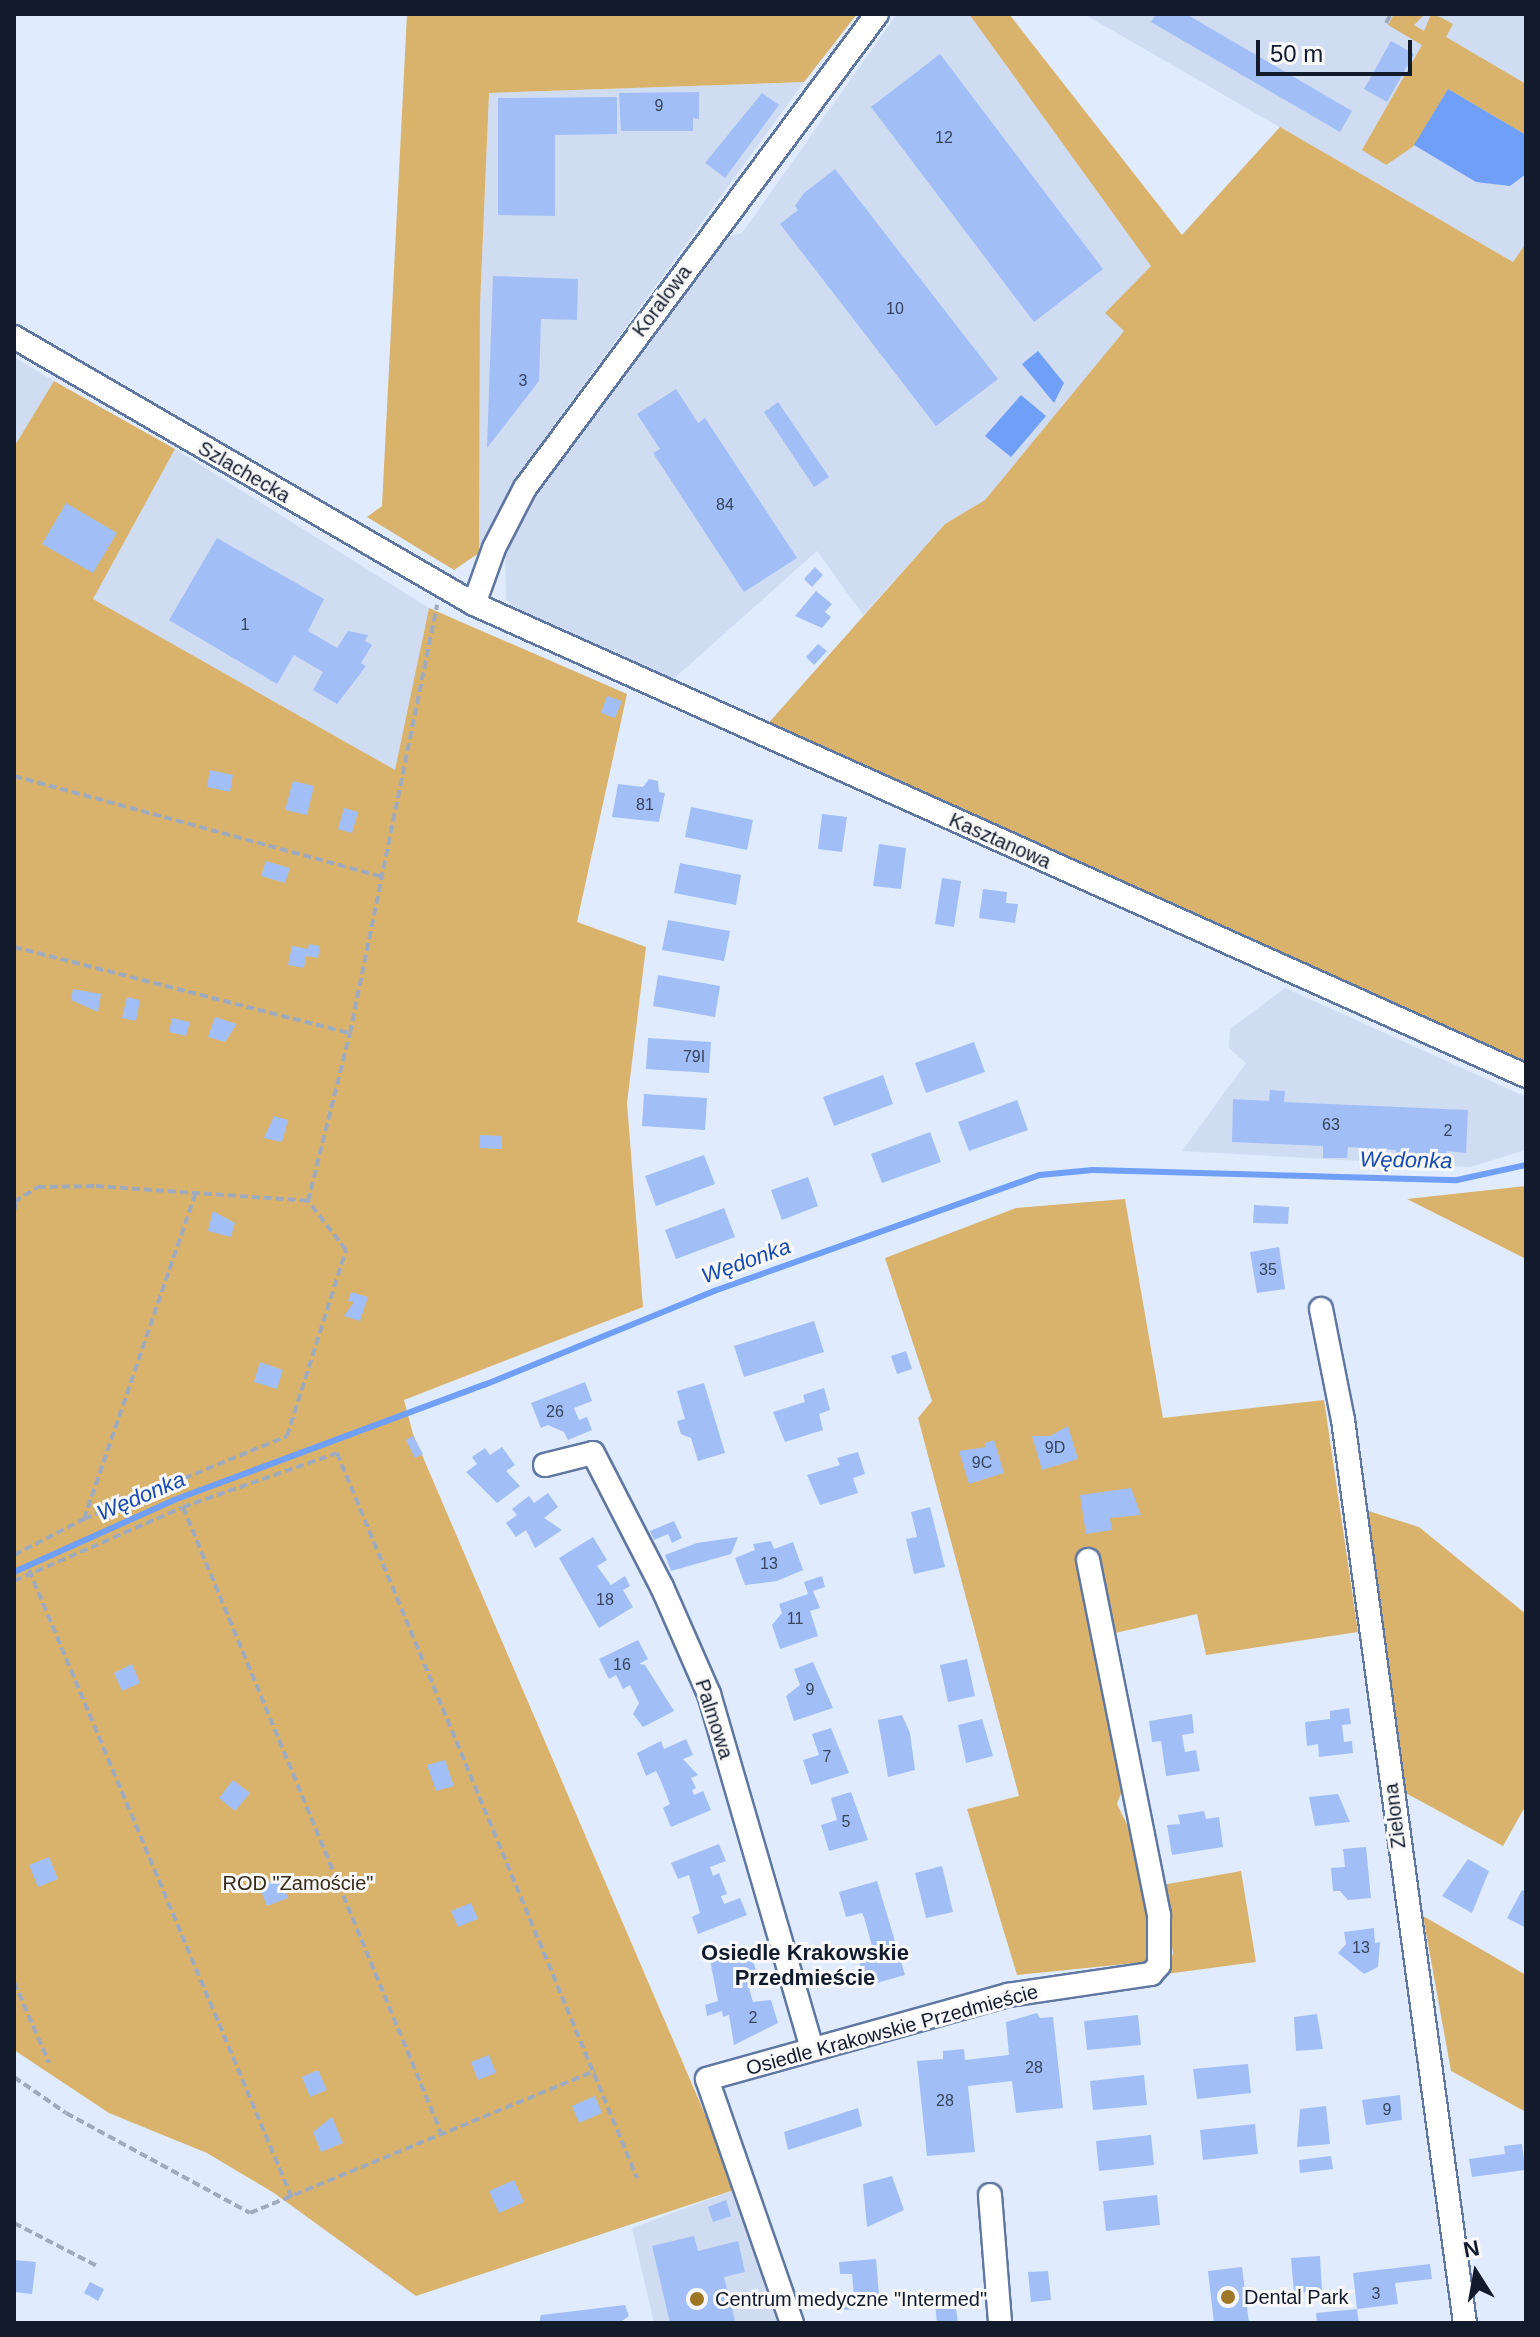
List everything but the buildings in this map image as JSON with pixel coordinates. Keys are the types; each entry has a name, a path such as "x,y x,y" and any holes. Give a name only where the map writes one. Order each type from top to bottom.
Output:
{"street":[{"name":"Koralowa","path":"474,604 494,548 525,488 877,14"},
{"name":"Szlachecka","path":"14,337 474,604"},
{"name":"Kasztanowa","path":"474,604 1526,1076"},
{"name":"Zielona","path":"1321,1309 1343,1420 1465,2323"},
{"name":"Palmowa","path":"545,1465 593,1453 662,1587 709,1694 812,2049"},
{"name":"Osiedle Krakowskie Przedmieście","path":"792,2323 707,2079 1008,1995 1151,1974 1159,1965 1159,1915 1088,1560"},
{"path":"990,2195 1000,2323"}],"path":[{"path":"1386,23 1391,14"},
{"path":"308,1201 350,1033 384,877 441,587"},
{"path":"14,776 384,877"},
{"path":"14,947 350,1033"},
{"path":"14,1211 16,1202 38,1187 196,1191 308,1201 346,1250 287,1436 84,1519 14,1555"},
{"path":"84,1519 196,1191"},
{"path":"14,1581 29,1570 183,1507 337,1453 595,2070 637,2178"},
{"path":"183,1507 442,2135"},
{"path":"29,1570 292,2198"},
{"path":"14,1982 49,2063"},
{"path":"14,2077 66,2113 250,2213 595,2070"},
{"path":"14,2223 97,2266"}],"shaded area":[{"path":"897,14 969,14 1151,266 1106,313 1124,331 985,500 945,524 863,615 817,551 669,683 524,617 506,599 505,554 548,469 721,238 742,233"},
{"path":"1084,14 1526,14 1526,243 1513,262"},
{"path":"804,82 539,446 479,553 480,306 489,93"},
{"path":"14,357 54,381 14,447"},
{"path":"175,449 429,608 396,771 92,599"},
{"path":"1285,988 1526,1097 1526,1150 1470,1167 1182,1151 1246,1063 1229,1048 1230,1029"},
{"path":"737,2189 780,2323 654,2323 632,2228"}],"green space":[{"path":"407,14 857,14 804,82 489,93 480,306 479,553 454,570 367,517 382,506"},
{"path":"969,14 1009,14 1182,235 1280,127 1513,262 1526,243 1526,1061 765,727 945,524 985,500 1124,331 1105,313 1151,266"},
{"path":"1394,14 1425,14 1414,25 1424,31 1431,14 1440,17 1453,24 1446,37 1526,84 1526,135 1448,89 1414,146 1386,165 1362,150 1422,45 1388,25"},
{"name":"ROD \"Zamoście\"","path":"54,381 175,449 93,599 395,770 429,608 627,694 577,922 646,947 627,1103 643,1307 404,1400 413,1434 737,2189 416,2296 274,2193 207,2153 109,2113 14,2050 14,447"},
{"path":"1526,1186 1526,1259 1407,1199"},
{"path":"1125,1199 1163,1418 1324,1400 1358,1632 1206,1655 1197,1614 1094,1638 1124,1785 1117,1804 1142,1855 1154,1948 1145,1962 1017,1975 967,1809 1019,1796 918,1418 932,1401 885,1258 1016,1208"},
{"path":"1362,1509 1419,1527 1526,1614 1526,1805 1503,1846 1402,1791"},
{"path":"1241,1871 1256,1962 1166,1974 1173,1953 1162,1885"},
{"path":"1423,1916 1526,1975 1526,2112 1451,2071"}],"water":[{"path":"1448,89 1526,135 1526,174 1510,186 1476,182 1414,145"},
{"path":"1038,351 1064,383 1054,403 1022,364"},
{"path":"1021,395 1046,416 1011,457 985,436"}],"waterway":[{"name":"Wędonka","path":"14,1572 174,1500 484,1385 714,1291 1040,1175 1093,1170 1457,1180 1526,1165"}],"place":[{"name":"Dental Park","path":"1228,2297"},
{"name":"Centrum medyczne \"Intermed\"","path":"697,2299"}],"district":[{"name":"Osiedle Krakowskie Przedmieście","path":"805,1964"}]}
